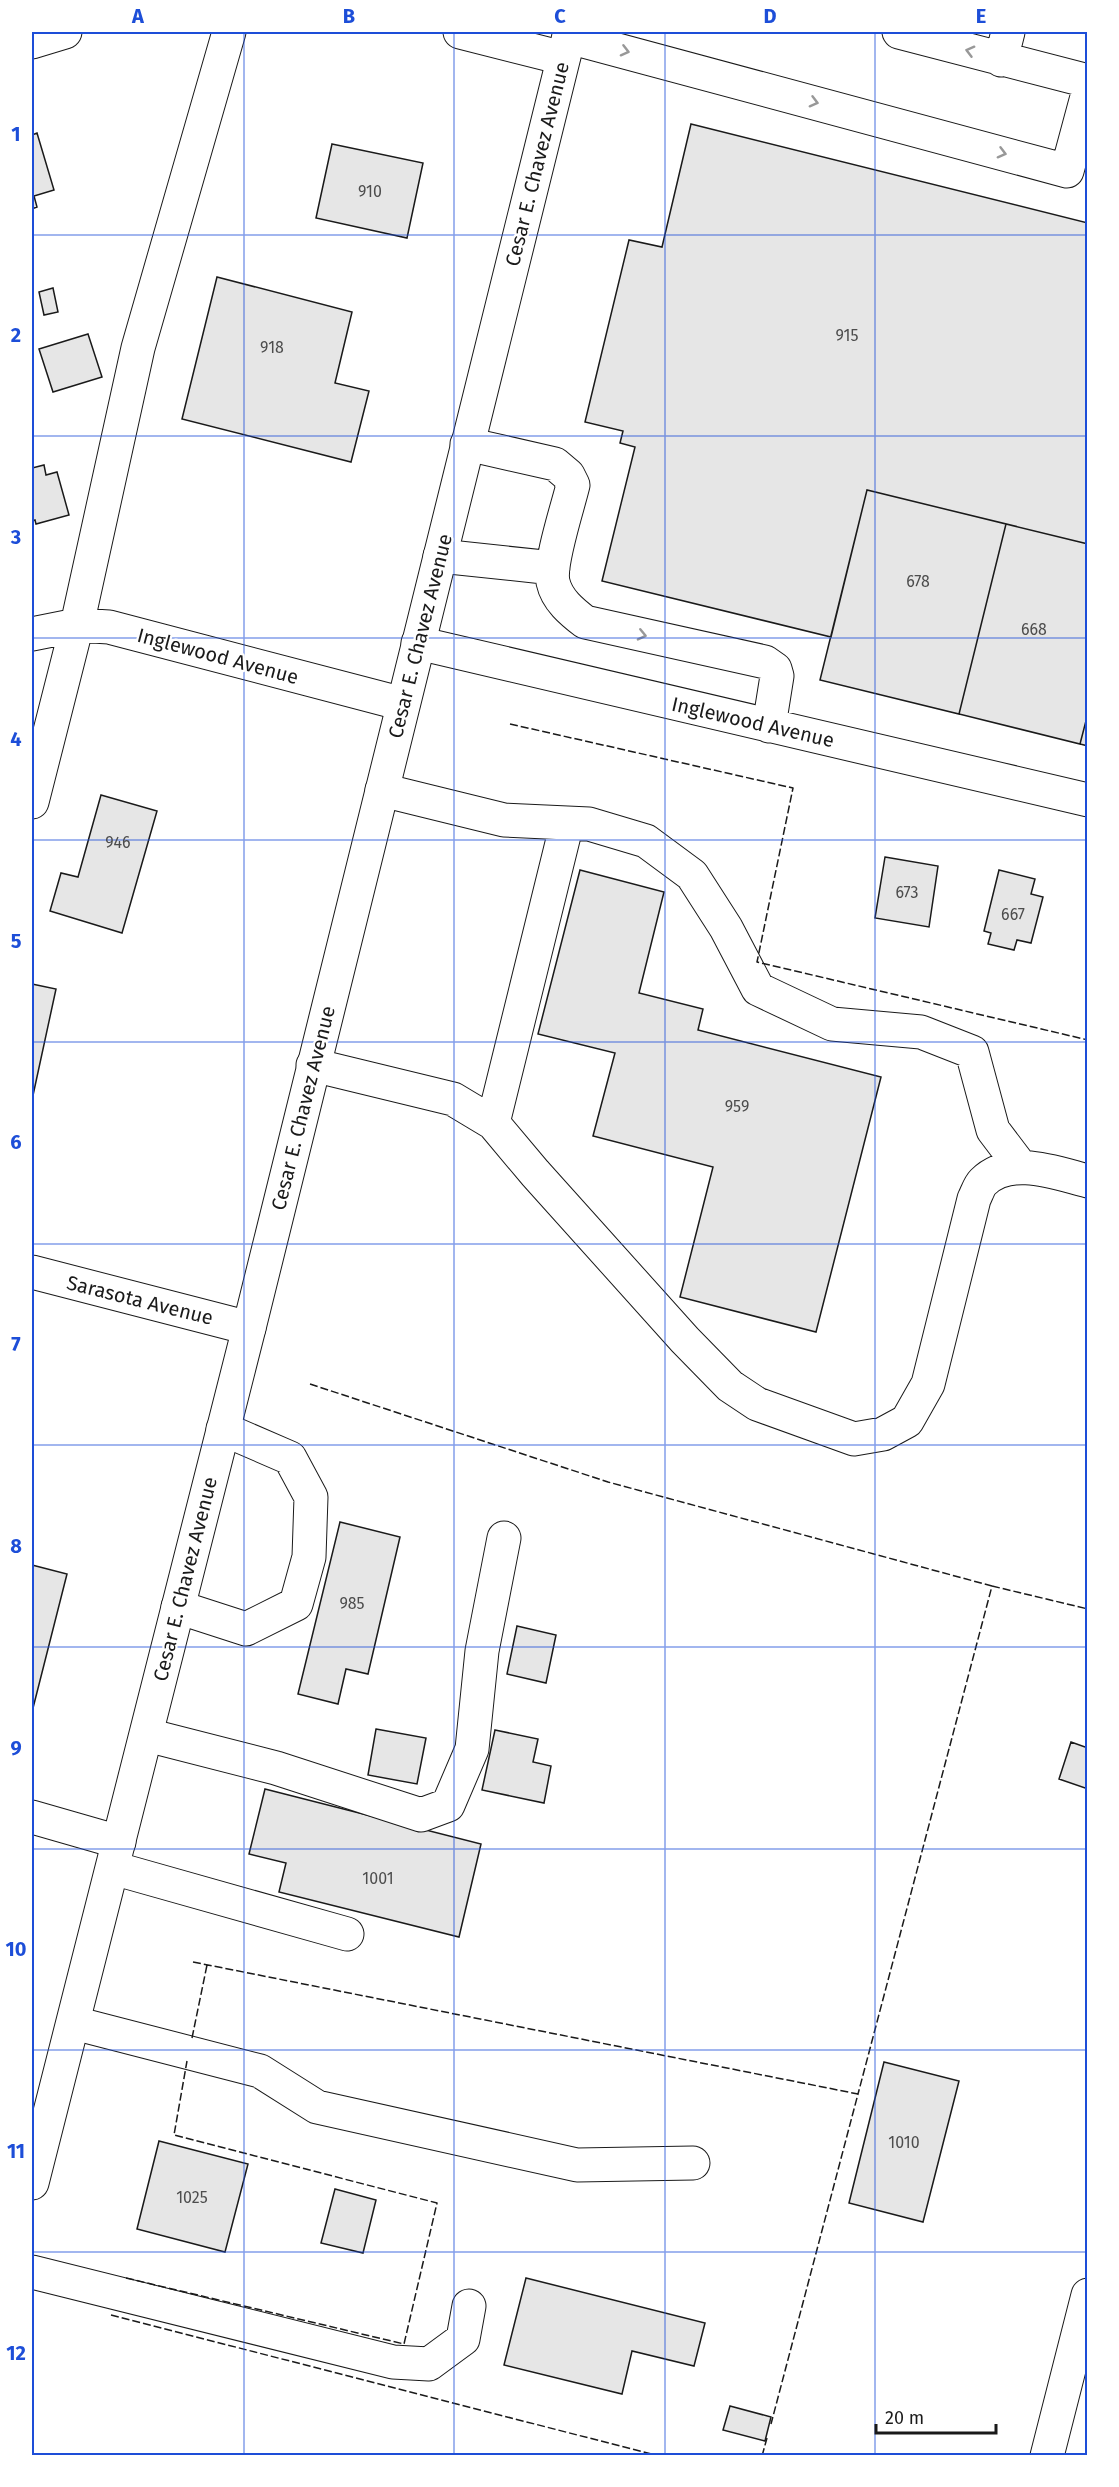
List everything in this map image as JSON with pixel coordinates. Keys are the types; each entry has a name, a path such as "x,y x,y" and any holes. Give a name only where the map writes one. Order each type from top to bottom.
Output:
{"main road":[{"path":"32,42 65,32"},
{"path":"32,801 77,625 138,348 229,32"},
{"path":"460,32 567,42 1067,171 1088,93"},
{"path":"899,32 1004,46 1088,81"},
{"name":"Cesar E. Chavez Avenue","path":"32,2183 249,1328 567,42"},
{"path":"467,444 555,464 568,475 573,484 552,580 557,594 569,610 585,622 765,662 775,669 777,676 769,726"},
{"path":"440,555 553,568"},
{"name":"Inglewood Avenue","path":"32,634 77,625 108,627 403,704"},
{"name":"Inglewood Avenue","path":"418,643 1088,800"},
{"path":"382,789 504,820 589,824 646,841 692,874 726,928 758,989 832,1024 921,1032 972,1052 993,1130 1021,1167"},
{"path":"493,1123 567,823"},
{"path":"313,1065 453,1098 493,1123 685,1340 730,1386 757,1404 854,1439 883,1434 907,1421 928,1384 974,1199 982,1183 994,1175 1021,1167 1088,1181"},
{"name":"Sarasota Avenue","path":"32,1272 249,1328"},
{"path":"178,1607 246,1629 296,1604 309,1557 311,1497 290,1458 223,1429"},
{"path":"147,1735 276,1768 421,1815 448,1805 472,1749 482,1651 504,1538"},
{"path":"32,1817 116,1855 347,1934"},
{"path":"74,2023 260,2071 316,2107 576,2165 693,2163"},
{"path":"32,2272 393,2362 429,2364 463,2339 469,2306"},
{"path":"1047,2456 1088,2295"}],"building":[{"path":"691,124 1088,223 1088,544 867,490 831,637 602,581 635,447 620,443 623,431 585,422 629,240 662,247"},
{"path":"37,133 54,190 34,196 37,207 32,209 32,135"},
{"path":"332,144 423,163 407,238 316,218"},
{"path":"217,277 352,312 335,383 369,391 351,462 182,419"},
{"path":"53,288 58,312 44,315 39,292"},
{"path":"88,334 102,377 53,392 39,349"},
{"path":"44,465 46,475 57,472 69,515 36,524 35,520 32,521 32,468"},
{"path":"867,490 1006,524 959,714 820,680"},
{"path":"1006,524 1088,544 1088,713 1080,744 959,714"},
{"path":"1088,713 1088,746 1080,744"},
{"path":"101,795 157,811 122,933 50,911 61,873 78,877"},
{"path":"885,857 938,866 929,927 875,918"},
{"path":"580,870 664,892 639,993 703,1009 698,1030 881,1077 816,1332 680,1297 713,1167 593,1136 615,1053 538,1034"},
{"path":"999,870 1035,879 1031,894 1043,897 1031,943 1017,940 1014,950 988,944 991,933 984,931"},
{"path":"32,984 56,989 32,1100"},
{"path":"340,1522 400,1537 368,1674 346,1669 338,1704 298,1694"},
{"path":"32,1565 67,1574 32,1712"},
{"path":"517,1626 556,1635 546,1683 507,1674"},
{"path":"376,1729 426,1738 417,1784 368,1775"},
{"path":"495,1730 538,1739 533,1762 551,1766 544,1803 482,1790"},
{"path":"1071,1742 1088,1748 1088,1789 1059,1779"},
{"path":"265,1789 481,1844 459,1937 279,1892 286,1863 249,1854"},
{"path":"884,2062 959,2081 923,2222 849,2203"},
{"path":"159,2141 248,2164 225,2252 137,2229"},
{"path":"335,2189 376,2200 363,2253 321,2243"},
{"path":"526,2278 705,2323 694,2366 632,2351 622,2394 504,2365"},
{"path":"730,2406 771,2417 765,2441 723,2430"}],"fence":[{"path":"510,724 793,788 757,962 1088,1040"},
{"path":"310,1384 608,1482 992,1586 858,2094"},
{"path":"992,1586 1088,1609"},
{"path":"193,1962 858,2094 771,2424"},
{"path":"192,2038 207,1965"},
{"path":"126,2278 404,2344 437,2203 174,2135 187,2061"},
{"path":"111,2315 659,2456"},
{"path":"762,2456 767,2438"}]}
